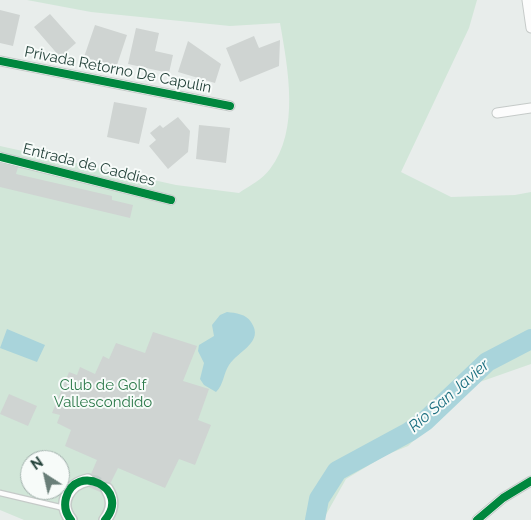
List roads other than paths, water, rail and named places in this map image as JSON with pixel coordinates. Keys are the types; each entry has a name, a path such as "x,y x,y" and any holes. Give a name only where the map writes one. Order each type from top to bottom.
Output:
{"street":[{"path":"527,0 531,28"},
{"name":"Privada Retorno De Capulín","path":"0,61 230,106"},
{"path":"497,113 531,108"},
{"name":"Entrada de Caddies","path":"0,157 171,200"},
{"path":"68,516 65,500 73,486 88,480"},
{"path":"476,520 502,498 531,481"},
{"path":"105,520 112,507 112,499 107,489"}],"lane":[{"path":"0,493 68,516"}],"water":[{"path":"227,312 237,313 246,317 251,322 255,335 249,346 229,365 221,386 216,392 204,385 200,379 204,363 198,351 199,345 214,336 212,325 220,315"},
{"path":"7,329 45,345 37,362 0,348"}],"waterway":[{"name":"Río San Javier","path":"315,520 319,499 337,471 409,432 425,421 487,362 531,339"}],"tunnel":[{"path":"88,480 96,481 107,489"}],"park label":[{"name":"Club de Golf Vallescondido","path":"103,394"}]}
